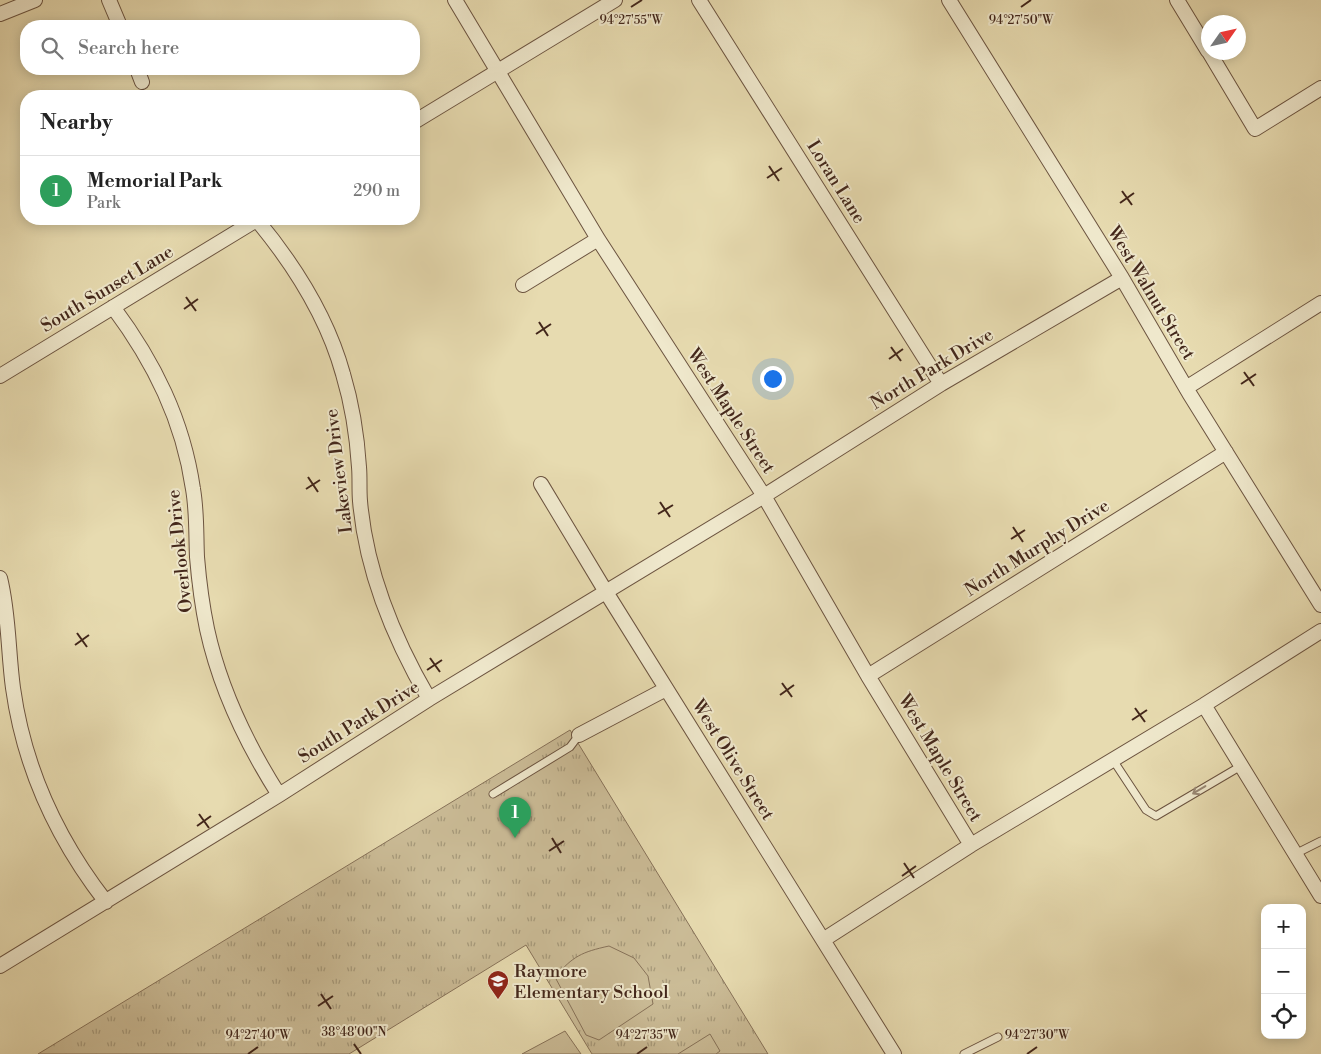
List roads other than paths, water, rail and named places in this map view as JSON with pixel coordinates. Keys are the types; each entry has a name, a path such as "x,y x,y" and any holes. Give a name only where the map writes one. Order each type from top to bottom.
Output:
{"street":[{"path":"0,14 35,0"},
{"path":"110,0 118,20"},
{"name":"West Maple Street","path":"455,0 598,239 764,496 868,676 971,845"},
{"path":"420,118 615,0"},
{"name":"Loran Lane","path":"699,0 941,384"},
{"name":"West Walnut Street","path":"949,0 1122,278 1186,388 1321,604"},
{"path":"1177,0 1201,39"},
{"path":"1214,60 1255,129 1321,88"},
{"path":"139,75 142,82"},
{"name":"South Sunset Lane","path":"0,376 248,225"},
{"name":"Lakeview Drive","path":"262,225 299,276 316,307 331,339 343,372 352,406 358,451 360,501 366,542 374,574 396,636 429,699"},
{"path":"523,285 598,239"},
{"name":"North Park Drive","path":"764,496 941,384 1122,278"},
{"path":"1186,388 1321,303"},
{"name":"Overlook Drive","path":"113,307 150,361 167,396 178,426 194,490 201,596 214,659 240,727 279,795"},
{"name":"North Murphy Drive","path":"868,676 1226,452"},
{"name":"West Olive Street","path":"541,484 666,689 894,1054"},
{"name":"South Park Drive","path":"0,966 279,795 429,699 764,496"},
{"path":"0,578 8,620 5,658 19,725 30,762 43,797 56,824 74,857 106,902"},
{"path":"823,940 971,845 1204,705 1321,631"},
{"path":"579,735 666,689"},
{"path":"1204,705 1321,896"}],"lane":[{"path":"493,794 570,747 579,735"},
{"path":"1113,760 1146,810 1156,816 1241,766"},
{"path":"1295,854 1321,841"},
{"path":"964,1054 998,1037"}],"place":[{"name":"Memorial Park","path":"515,838"},
{"name":"Raymore Elementary School","path":"498,1000"}]}
